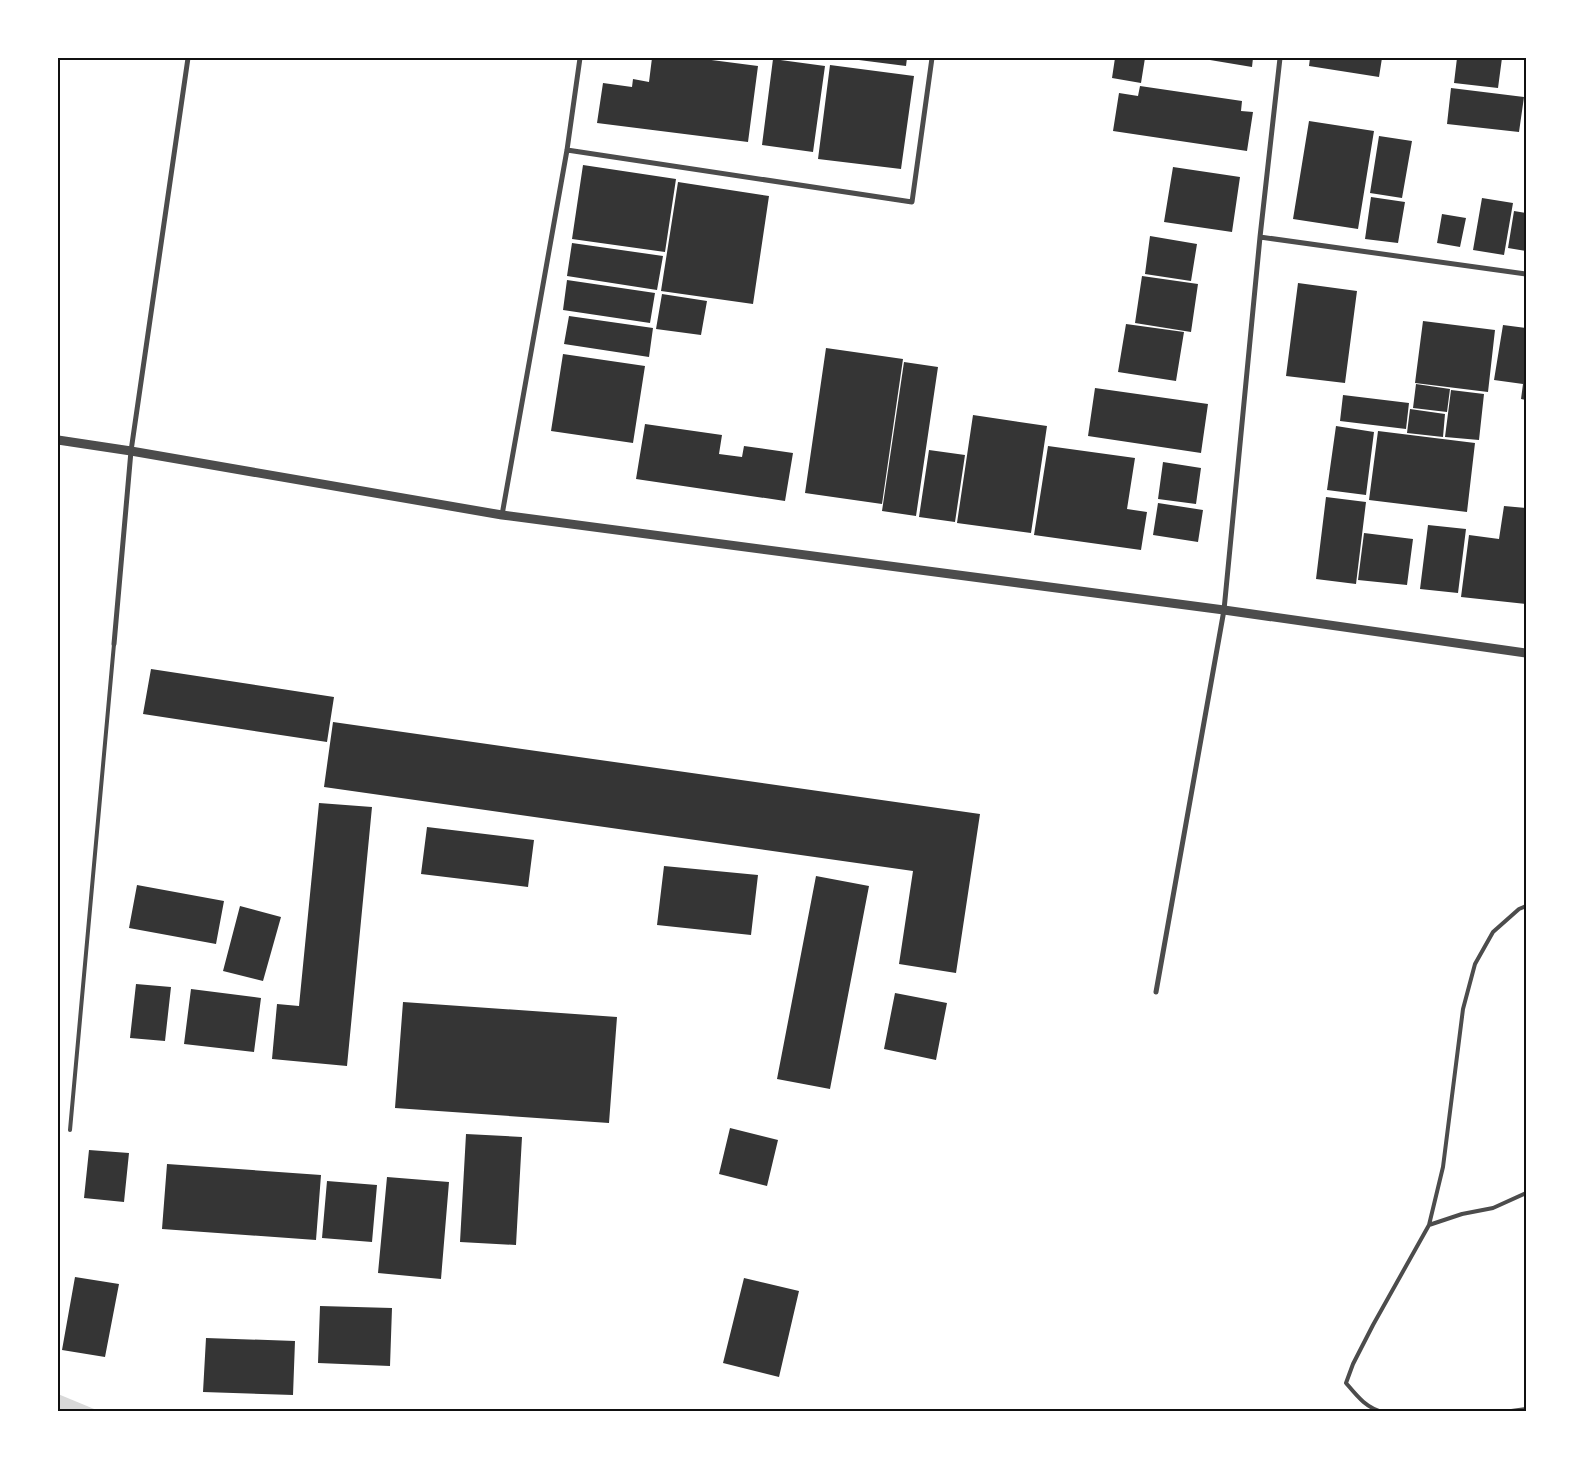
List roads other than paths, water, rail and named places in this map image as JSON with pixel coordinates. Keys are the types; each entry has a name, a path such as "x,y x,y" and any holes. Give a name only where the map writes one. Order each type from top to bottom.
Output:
{"street":[{"path":"114,644 131,451 188,58"},
{"path":"502,515 567,150 580,58"},
{"path":"567,150 912,202 932,58"},
{"path":"1156,992 1224,610 1260,236 1280,58"},
{"path":"1260,236 1526,274"},
{"path":"58,440 502,515 1224,610 1526,653"}],"lane":[{"path":"70,1130 114,644"},
{"path":"1382,1412 1363,1403 1346,1383 1353,1364 1373,1325 1429,1225 1443,1167 1463,1009 1475,964 1494,932 1526,906"},
{"path":"1429,1225 1462,1214 1493,1208 1526,1193"},
{"path":"1504,1412 1526,1409"}]}
